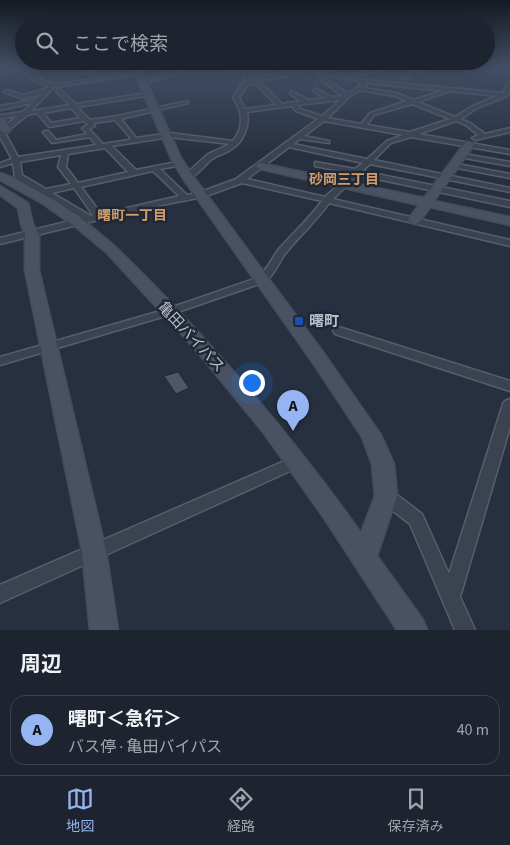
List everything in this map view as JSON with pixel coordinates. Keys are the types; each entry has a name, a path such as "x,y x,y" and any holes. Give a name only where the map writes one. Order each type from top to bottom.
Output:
{"street":[{"path":"40,96 24,114 1,133 16,160 18,176 89,220"},
{"path":"63,96 92,126 85,128 133,172"},
{"path":"6,130 0,119 74,107 108,96"},
{"path":"39,112 50,125 117,118 135,96"},
{"path":"149,96 179,163 188,177 192,196"},
{"path":"172,96 186,102"},
{"path":"188,177 214,155 231,147 240,137 246,119 244,110 236,98 237,96"},
{"path":"271,96 281,106"},
{"path":"297,96 308,103"},
{"path":"325,96 330,99"},
{"path":"399,96 468,124 482,135"},
{"path":"362,125 372,114 429,96"},
{"path":"0,361 168,312 261,280 269,274 281,253 314,218 327,200 388,142 456,119 474,107 497,96"},
{"path":"244,110 346,97"},
{"path":"0,241 192,196 241,180 297,136 323,119 346,97"},
{"path":"0,108 36,101"},
{"path":"294,105 298,110 323,119 510,152"},
{"path":"117,118 133,137 132,142"},
{"path":"414,220 476,136 510,130"},
{"path":"46,132 54,142 92,135"},
{"path":"490,134 510,137"},
{"path":"0,166 16,160 166,136 235,142"},
{"path":"297,136 327,142"},
{"path":"287,145 510,190"},
{"path":"65,152 62,167 76,185 89,220"},
{"path":"458,160 510,164"},
{"path":"458,160 510,176"},
{"path":"46,192 179,163"},
{"path":"318,164 510,204"},
{"path":"260,166 510,221"},
{"path":"154,168 192,196 261,280 319,359 371,435 383,464 386,496 364,560 413,630"},
{"name":"亀田バイパス","path":"0,176 89,220 111,249 168,312 201,345 270,426 364,560"},
{"path":"241,180 510,243"},
{"path":"0,190 24,206 27,224 32,234 32,270 94,551 104,630"},
{"path":"339,332 510,386"},
{"path":"451,597 510,404"},
{"path":"0,594 296,462"},
{"path":"386,496 416,519 465,630"}],"building":[{"path":"178,372 189,388 176,394 164,376"}],"place":[{"name":"曙町","path":"299,321"},
{"name":"曙町＜急行＞","path":"293,431"}],"district":[{"name":"砂岡三丁目","path":"344,180"},
{"name":"曙町一丁目","path":"132,216"}]}
